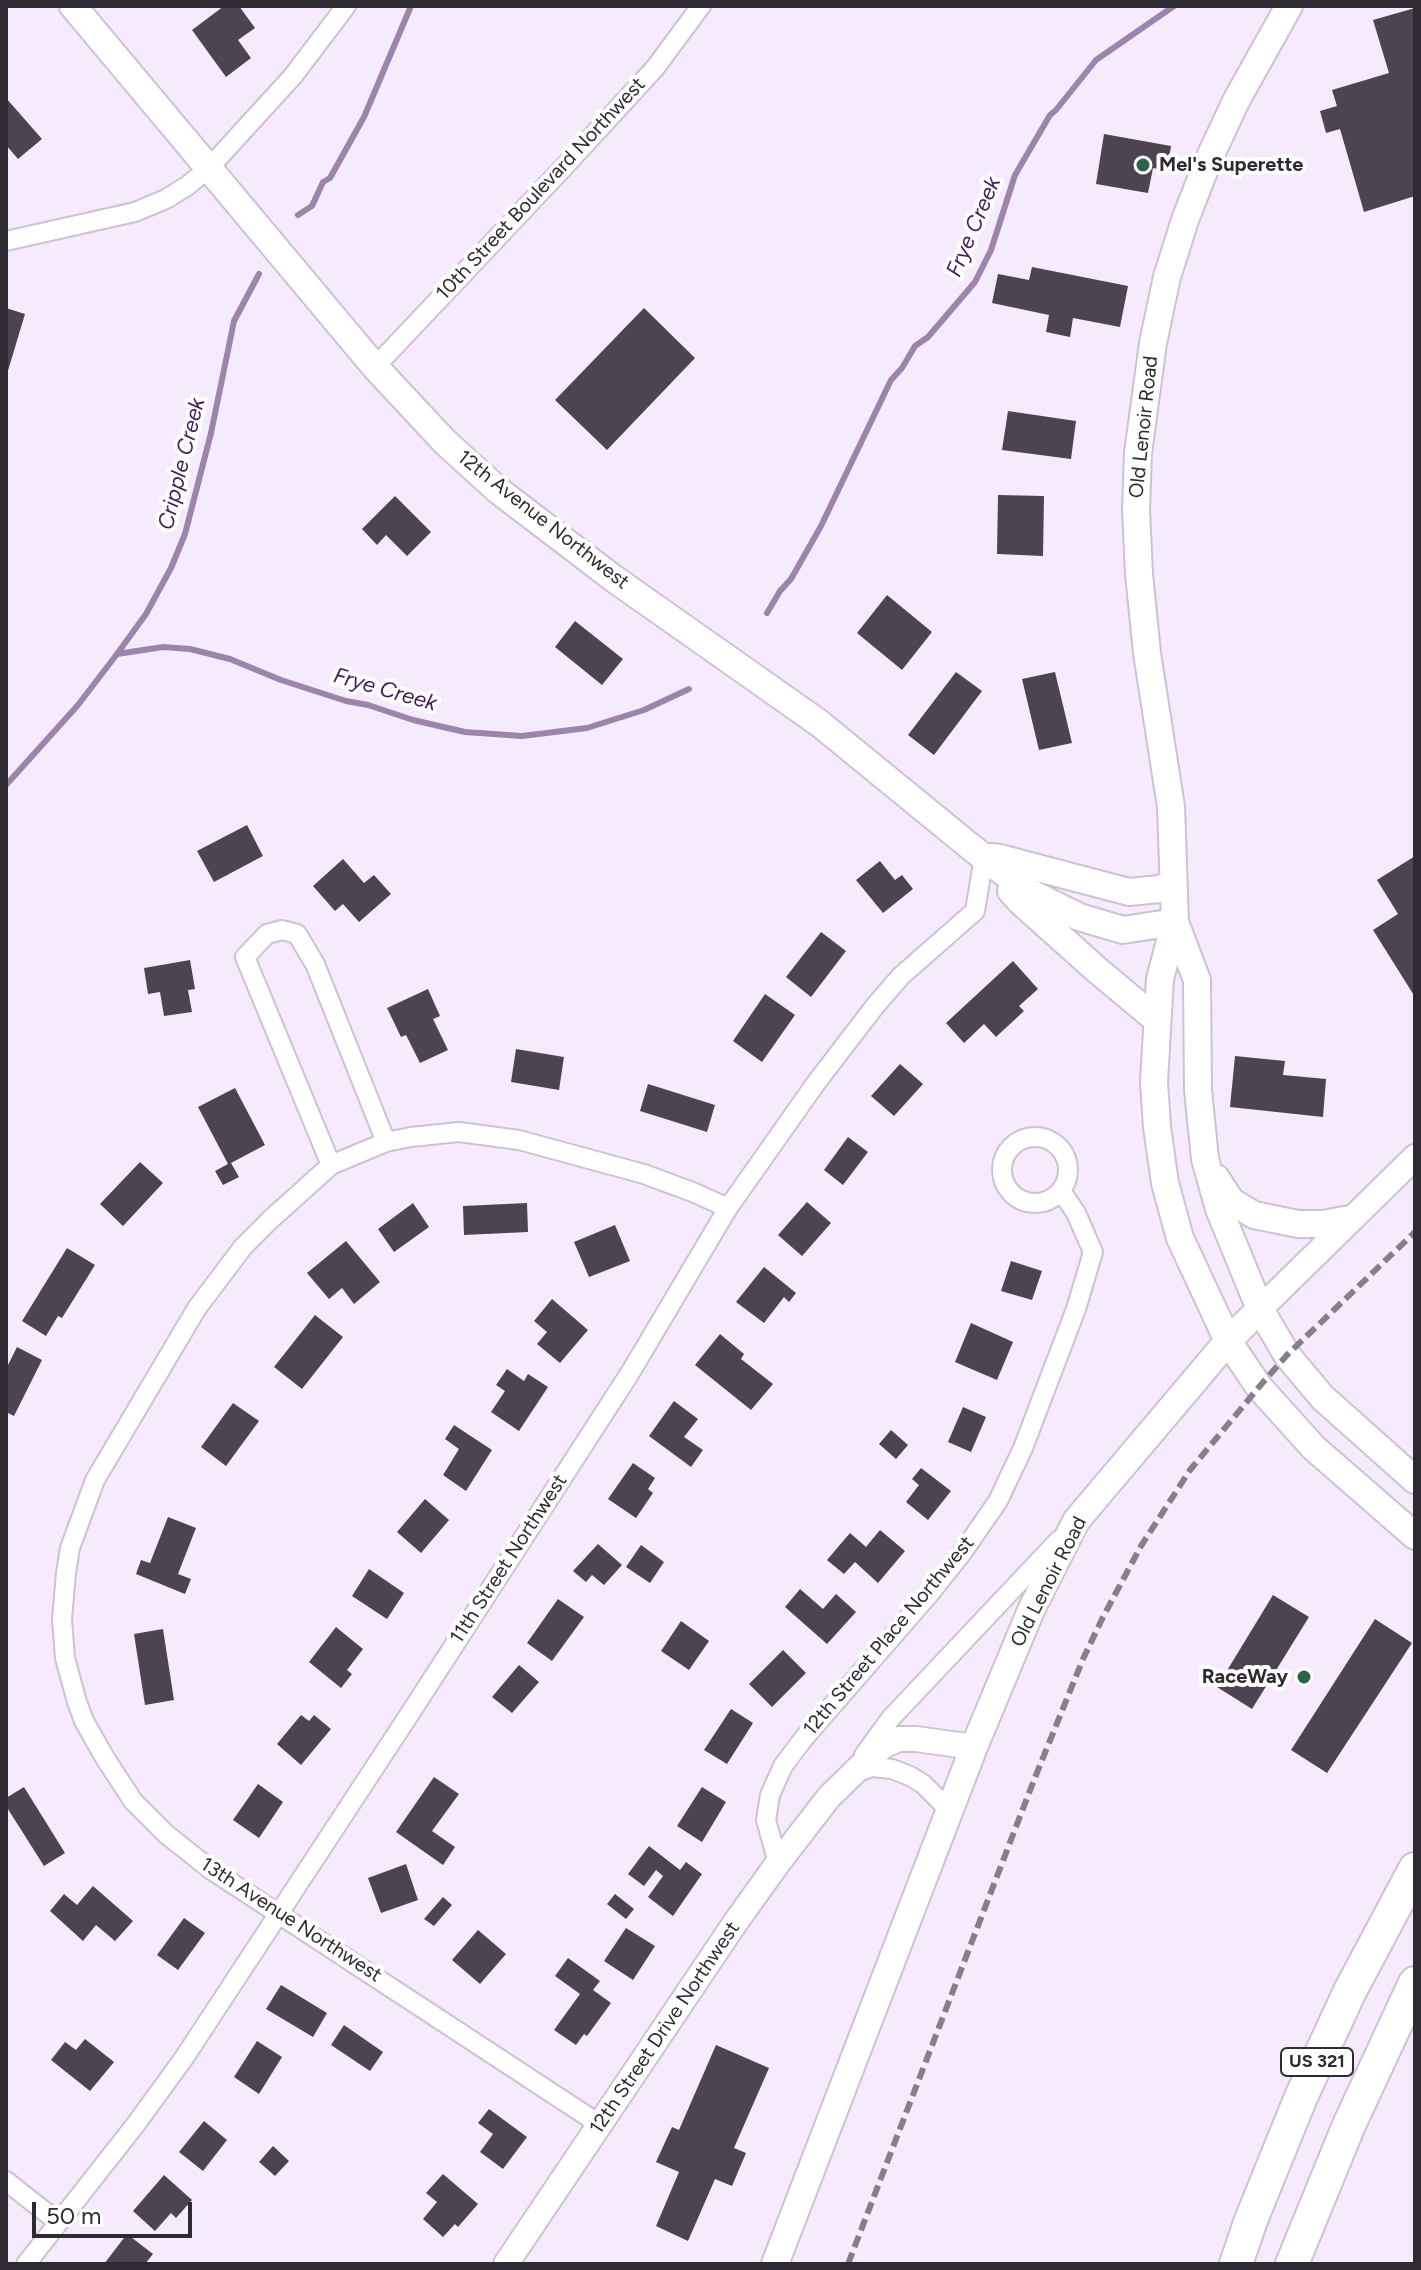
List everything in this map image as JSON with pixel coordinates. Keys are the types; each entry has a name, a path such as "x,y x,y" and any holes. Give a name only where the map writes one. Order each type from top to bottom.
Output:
{"highway":[{"name":"US 321","path":"1236,2264 1301,2097 1350,1991 1415,1869"},
{"name":"US 321","path":"1292,2264 1349,2125 1415,1983"}],"main road":[{"name":"12th Avenue Northwest","path":"73,6 375,367 445,442 499,491 613,578 819,723 1029,892 1079,917 1123,930 1175,922"},
{"name":"Old Lenoir Road","path":"775,2264 949,1810 1032,1608 1076,1521 1228,1341 1180,1238 1165,1183 1157,1127 1154,1082 1160,979 1175,922 1171,807 1147,653 1139,574 1136,510 1138,453 1153,343 1167,277 1185,220 1236,101 1289,6"},
{"name":"12th Avenue Northwest","path":"984,857 1000,858 1129,892 1160,889 1173,883"},
{"name":"12th Avenue Northwest","path":"984,857 1020,901 1157,1020"},
{"name":"Old Lenoir Road","path":"1175,922 1197,980 1198,1090 1205,1159 1219,1209 1260,1309 1287,1355 1322,1397 1415,1480"},
{"path":"1205,1159 1231,1201 1254,1215 1298,1224 1350,1219"},
{"path":"1260,1309 1228,1341 1259,1387 1314,1448 1412,1525"}],"street":[{"path":"6,241 135,212 187,186 209,168 293,76 346,6"},
{"name":"10th Street Boulevard Northwest","path":"375,367 645,78 701,6"},
{"name":"11th Street Northwest","path":"26,2264 176,2069 630,1373 728,1208 875,1006 901,976 975,911 984,857"},
{"path":"331,1165 245,957 267,934 282,930 297,934 315,964 386,1142"},
{"name":"13th Avenue Northwest","path":"599,2124 210,1869 166,1834 133,1801 84,1721 77,1702 64,1648 62,1619 66,1573 70,1548 95,1480 206,1296 243,1247 331,1165 386,1142 459,1132 519,1140 644,1174 728,1208"},
{"path":"1260,1309 1415,1157"},
{"name":"12th Street Place Northwest","path":"778,1863 766,1820 770,1795 783,1766 962,1553 998,1501 1023,1448 1076,1309 1093,1252 1076,1213 1061,1191"},
{"name":"12th Street Drive Northwest","path":"506,2264 778,1863 891,1718 1076,1521"},
{"path":"837,1788 872,1755 899,1739 974,1747"},
{"path":"837,1788 853,1773 872,1767 892,1769 923,1784 949,1810"},
{"path":"6,2181 58,2222"}],"building":[{"path":"224,6 239,6 255,28 238,40 251,58 226,77 192,30"},
{"path":"1415,8 1415,196 1364,212 1340,129 1326,133 1320,111 1337,106 1332,90 1389,73 1373,20"},
{"path":"6,98 42,139 18,159 6,145"},
{"path":"1104,134 1171,146 1167,171 1153,168 1148,193 1096,184"},
{"path":"1032,267 1128,286 1120,327 1073,318 1070,337 1046,332 1049,315 992,303 998,274 1029,280"},
{"path":"6,308 25,314 7,374 6,374"},
{"path":"644,308 695,358 607,450 555,400"},
{"path":"1008,411 1076,421 1071,459 1002,450"},
{"path":"998,495 1044,496 1043,556 997,554"},
{"path":"395,496 431,532 407,556 386,535 377,545 362,529"},
{"path":"887,595 932,632 902,670 857,633"},
{"path":"575,621 623,659 602,685 555,647"},
{"path":"956,672 982,691 934,755 908,735"},
{"path":"1055,672 1072,743 1039,750 1022,679"},
{"path":"247,825 263,856 214,882 197,851"},
{"path":"1415,856 1415,997 1373,930 1398,914 1377,880"},
{"path":"343,859 364,883 374,875 391,894 359,922 343,904 335,911 313,886"},
{"path":"880,861 895,880 902,875 913,889 883,913 856,880"},
{"path":"821,932 846,951 811,997 786,977"},
{"path":"190,960 195,989 188,990 192,1012 164,1016 160,992 148,994 144,968"},
{"path":"1013,961 1038,989 1019,1006 1024,1011 996,1037 984,1024 964,1043 946,1023"},
{"path":"428,989 440,1016 433,1019 448,1050 420,1063 406,1035 401,1037 387,1008"},
{"path":"765,994 795,1015 762,1062 733,1041"},
{"path":"516,1049 564,1057 559,1090 511,1082"},
{"path":"1235,1056 1285,1061 1283,1075 1326,1079 1323,1117 1230,1107"},
{"path":"900,1064 923,1084 894,1116 871,1096"},
{"path":"648,1084 715,1105 707,1132 640,1111"},
{"path":"235,1088 265,1145 231,1163 239,1177 223,1185 215,1171 228,1164 198,1107"},
{"path":"848,1137 868,1152 843,1185 824,1170"},
{"path":"140,1162 163,1183 123,1226 100,1204"},
{"path":"807,1202 831,1223 802,1256 778,1235"},
{"path":"413,1203 429,1227 394,1252 378,1229"},
{"path":"527,1203 528,1232 464,1235 463,1206"},
{"path":"615,1225 630,1261 589,1277 574,1242"},
{"path":"346,1241 380,1282 354,1304 342,1288 329,1299 307,1273"},
{"path":"67,1248 95,1265 62,1318 58,1316 46,1336 22,1321"},
{"path":"1011,1261 1042,1271 1032,1300 1001,1291"},
{"path":"764,1267 796,1293 789,1302 784,1297 764,1323 736,1302"},
{"path":"552,1299 588,1330 560,1363 537,1344 547,1332 534,1321"},
{"path":"315,1315 343,1337 302,1389 274,1367"},
{"path":"971,1323 1013,1342 997,1380 955,1362"},
{"path":"720,1334 744,1354 741,1359 773,1384 751,1410 695,1365"},
{"path":"17,1347 42,1360 14,1416 6,1412 6,1369"},
{"path":"507,1369 524,1381 528,1374 548,1387 519,1431 491,1412 505,1391 496,1385"},
{"path":"674,1401 698,1419 684,1437 703,1450 691,1467 649,1436"},
{"path":"233,1403 259,1421 226,1466 201,1447"},
{"path":"963,1407 986,1417 971,1452 948,1442"},
{"path":"454,1425 492,1450 466,1491 443,1475 459,1449 445,1439"},
{"path":"891,1430 908,1445 896,1459 879,1444"},
{"path":"633,1463 655,1478 648,1489 653,1493 636,1518 608,1499"},
{"path":"921,1468 951,1491 928,1520 906,1502 919,1485 912,1479"},
{"path":"425,1499 449,1520 421,1553 397,1532"},
{"path":"168,1517 196,1528 178,1574 191,1579 185,1594 136,1574 141,1560 150,1563"},
{"path":"880,1530 905,1551 878,1583 855,1562 844,1574 827,1560 850,1533 866,1547"},
{"path":"598,1544 622,1565 604,1585 592,1575 586,1582 573,1571"},
{"path":"641,1545 664,1562 650,1583 626,1567"},
{"path":"369,1569 404,1593 387,1619 352,1596"},
{"path":"800,1589 823,1609 836,1594 856,1612 827,1644 785,1607"},
{"path":"1273,1595 1309,1617 1252,1709 1217,1687"},
{"path":"558,1599 584,1617 552,1661 527,1643"},
{"path":"1375,1619 1412,1643 1327,1773 1291,1750"},
{"path":"681,1621 709,1641 689,1670 661,1651"},
{"path":"336,1627 363,1649 347,1670 352,1674 341,1688 309,1662"},
{"path":"163,1629 174,1700 145,1705 134,1634"},
{"path":"783,1650 806,1673 772,1707 749,1684"},
{"path":"519,1665 539,1682 512,1713 492,1697"},
{"path":"731,1709 753,1723 727,1764 704,1750"},
{"path":"301,1715 309,1721 314,1715 331,1729 301,1765 277,1744"},
{"path":"434,1777 459,1794 432,1831 455,1847 443,1865 396,1832"},
{"path":"258,1784 283,1802 259,1838 233,1820"},
{"path":"24,1787 65,1853 44,1866 6,1806 6,1798"},
{"path":"702,1787 726,1802 702,1842 677,1826"},
{"path":"649,1846 680,1870 686,1862 702,1874 673,1916 648,1897 663,1876 656,1870 644,1886 628,1874"},
{"path":"406,1864 418,1900 381,1913 368,1878"},
{"path":"93,1886 133,1921 115,1941 96,1925 83,1941 50,1911 64,1894 77,1905"},
{"path":"615,1894 634,1909 626,1919 607,1904"},
{"path":"443,1897 452,1905 434,1926 424,1919"},
{"path":"184,1918 205,1933 178,1970 157,1955"},
{"path":"626,1928 655,1946 633,1980 604,1961"},
{"path":"478,1930 506,1954 480,1984 452,1960"},
{"path":"568,1958 600,1981 593,1990 611,2003 587,2036 584,2034 576,2045 554,2030 580,1994 555,1976"},
{"path":"281,1985 327,2013 313,2037 266,2009"},
{"path":"344,2025 383,2052 370,2071 331,2045"},
{"path":"85,2039 114,2062 90,2091 51,2060 65,2042 76,2050"},
{"path":"257,2041 282,2057 259,2094 234,2077"},
{"path":"716,2045 769,2068 734,2148 746,2153 732,2186 715,2179 688,2241 656,2226 679,2172 656,2162 672,2127 679,2130"},
{"path":"489,2109 527,2137 503,2169 480,2152 493,2134 478,2123"},
{"path":"204,2121 227,2140 203,2171 179,2152"},
{"path":"273,2146 289,2161 275,2176 259,2162"},
{"path":"443,2174 478,2204 458,2227 455,2224 443,2237 423,2219 437,2202 426,2193"},
{"path":"164,2175 192,2200 176,2218 171,2213 155,2231 133,2211"},
{"path":"127,2234 153,2254 145,2264 104,2264"}],"waterway":[{"name":"Cripple Creek","path":"298,215 312,206 323,182 330,178 364,117 411,6"},
{"name":"Frye Creek","path":"767,613 791,579 821,526 891,380 915,346 928,337 975,282 991,250 1015,175 1050,115 1096,60 1174,6"},
{"name":"Cripple Creek","path":"6,785 78,705 117,654 146,614 171,568 185,534 211,433 234,321 259,274"},
{"name":"Frye Creek","path":"117,654 163,647 190,649 230,659 281,680 413,720 465,732 522,736 587,728 644,710 689,689"}],"railway":[{"path":"848,2264 1083,1659 1141,1546 1190,1470 1259,1387 1287,1355 1415,1232"}],"place":[{"name":"Mel's Superette","path":"1143,165"},
{"name":"RaceWay","path":"1304,1677"}]}
